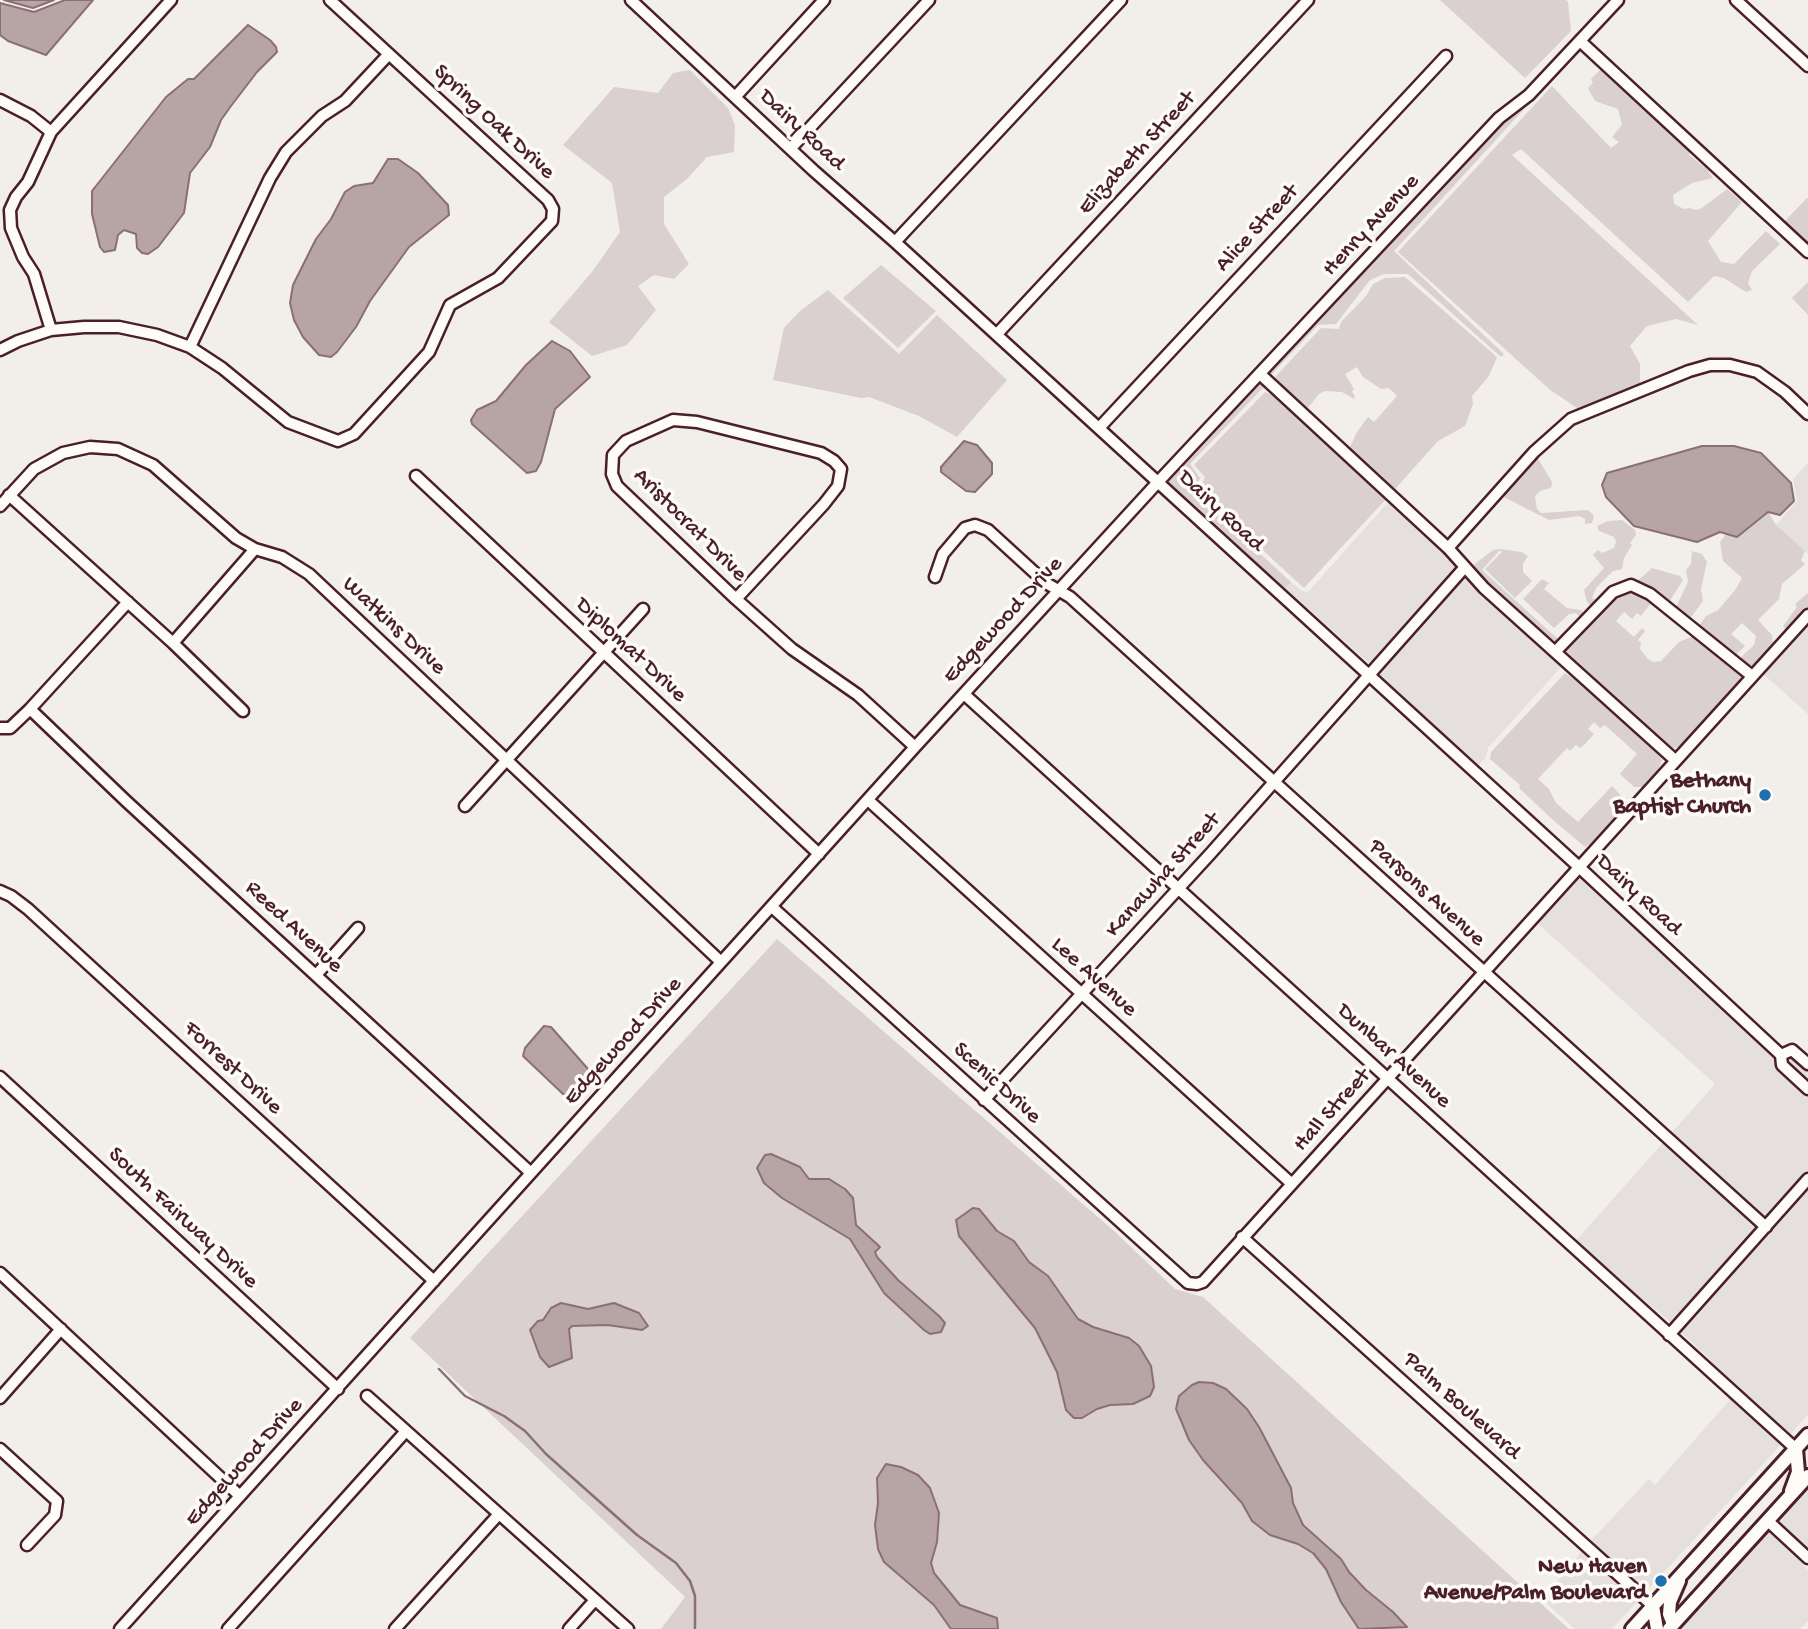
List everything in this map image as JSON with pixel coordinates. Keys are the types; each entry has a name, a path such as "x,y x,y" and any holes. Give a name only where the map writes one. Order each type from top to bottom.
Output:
{"main road":[{"path":"1632,1629 1808,1435"},
{"path":"1788,1498 1798,1472 1796,1448"},
{"path":"1681,1574 1670,1602 1669,1614 1674,1628 1808,1476"},
{"path":"1653,1606 1657,1629"}],"street":[{"path":"51,330 34,274 23,257 11,228 10,210 51,132 171,0"},
{"name":"Spring Oak Drive","path":"0,350 51,330 119,327 157,335 190,347 238,380 288,422 338,441 354,433 429,352 450,304 498,278 552,221 553,209 548,200 330,0"},
{"name":"Dairy Road","path":"632,0 1579,867 1781,1055 1782,1065 1808,1089"},
{"path":"736,96 824,0"},
{"path":"791,148 929,0"},
{"path":"895,242 1121,0"},
{"name":"Elizabeth Street","path":"996,334 1308,0"},
{"name":"Henry Avenue","path":"1158,482 1499,118 1529,95 1618,0"},
{"path":"1736,0 1808,66"},
{"path":"1580,41 1808,252"},
{"path":"190,347 270,178 286,152 322,116 345,101 389,54"},
{"name":"Alice Street","path":"1099,428 1446,56"},
{"path":"0,100 32,117 51,132"},
{"path":"1448,548 1534,452 1571,419 1689,371 1730,365 1757,372 1785,392 1808,414"},
{"path":"1260,374 1448,548 1484,588 1675,760"},
{"name":"Aristocrat Drive","path":"736,600 824,505 838,486 841,469 821,453 697,422 673,420 626,441 613,455 612,474 617,486 736,600 792,649 858,695 915,747"},
{"name":"Watkins Drive","path":"0,506 34,468 63,453 90,447 118,449 153,465 236,538 255,549 282,557 309,574 722,962"},
{"name":"Diplomat Drive","path":"416,477 819,854"},
{"name":"Edgewood Drive","path":"120,1629 915,747 1158,482"},
{"path":"9,495 243,710"},
{"name":"Parsons Avenue","path":"935,577 943,554 965,528 975,526 988,530 1046,583 1070,597 1766,1227"},
{"path":"173,643 255,549"},
{"name":"Kanawha Street","path":"984,1100 1370,677 1465,567"},
{"path":"1555,652 1613,592 1631,585 1650,594 1752,676"},
{"path":"0,728 10,728 30,709 128,602"},
{"path":"465,806 643,609"},
{"name":"Hall Street","path":"1197,1284 1203,1282 1808,616"},
{"name":"Dunbar Avenue","path":"964,694 1796,1448"},
{"name":"Reed Avenue","path":"30,709 531,1173"},
{"name":"Lee Avenue","path":"868,800 1292,1184"},
{"name":"Forrest Drive","path":"0,891 34,914 434,1281"},
{"name":"Scenic Drive","path":"772,907 1188,1283 1197,1284"},
{"path":"316,975 358,928"},
{"name":"Dairy Road","path":"1781,1055 1792,1050 1808,1064"},
{"name":"South Fairway Drive","path":"0,1077 338,1389"},
{"path":"1670,1335 1808,1179"},
{"name":"Palm Boulevard","path":"1242,1237 1653,1606"},
{"path":"0,1273 240,1496"},
{"path":"0,1398 61,1329"},
{"path":"367,1396 628,1629"},
{"path":"228,1629 406,1431"},
{"path":"0,1449 57,1501 55,1515 27,1545"},
{"path":"396,1629 499,1514"},
{"path":"1768,1521 1808,1558"},
{"path":"569,1629 595,1600"}],"shaded area":[{"path":"4,0 54,0 33,8"},
{"path":"65,0 93,0 46,55 8,41 0,35 0,3 34,12"},
{"path":"1440,0 1566,0 1571,31 1525,78"},
{"path":"248,25 270,40 277,52 257,72 231,106 221,120 210,147 190,173 184,213 158,247 148,254 137,248 136,234 124,230 118,235 115,250 104,252 100,247 92,214 92,191 166,97 188,79 194,79"},
{"path":"1602,68 1691,148 1689,155 1707,169 1713,178 1692,183 1673,195 1674,204 1684,209 1696,210 1727,189 1742,202 1708,241 1721,262 1734,264 1766,231 1780,244 1752,271 1748,283 1752,290 1746,292 1724,278 1714,276 1688,302 1521,149 1512,155 1698,325 1676,319 1647,326 1630,346 1640,364 1640,384 1577,408 1549,389 1398,252 1552,86 1611,148 1619,142 1612,137 1622,125 1618,109 1595,101 1588,88 1593,83 1591,79"},
{"path":"690,70 728,108 735,125 734,152 707,157 687,179 664,197 664,224 689,264 674,279 654,275 638,286 656,310 627,345 592,356 549,322 592,272 620,232 612,183 563,145 614,87 658,93 673,73"},
{"path":"1538,94 1394,251 1504,354 1501,357 1408,274 1384,274 1370,280 1336,324 1318,325 1272,374 1274,391 1263,388 1190,464 1200,478 1194,491 1196,495 1291,582 1285,588 1165,482 1503,122"},
{"path":"388,159 398,159 418,173 448,205 449,215 409,247 337,352 331,357 319,355 303,337 294,320 290,303 293,285 316,239 331,219 345,192 354,186 373,183"},
{"path":"1808,198 1808,243 1785,221"},
{"path":"881,265 936,311 898,348 843,298"},
{"path":"1405,277 1497,357 1489,376 1472,396 1473,404 1465,426 1438,441 1395,489 1349,449 1368,417 1374,422 1397,396 1389,388 1381,389 1363,377 1357,367 1345,374 1354,389 1354,399 1342,392 1325,391 1319,394 1307,409 1290,395 1275,377 1321,328 1339,329 1341,322 1366,296 1373,284 1385,278"},
{"path":"1808,282 1808,315 1792,298"},
{"path":"828,290 899,354 937,315 1007,380 957,437 919,416 869,397 861,398 773,380 784,328 800,311"},
{"path":"552,341 570,351 590,377 555,409 541,462 536,471 527,473 472,424 471,420 477,410 496,401 526,365"},
{"path":"1265,392 1273,395 1386,499 1304,588 1199,492 1205,477 1194,465"},
{"path":"964,441 977,445 992,463 992,474 975,492 966,491 941,472 941,467"},
{"path":"1702,446 1734,446 1761,453 1791,483 1794,501 1780,515 1768,512 1737,537 1720,532 1697,542 1634,526 1606,497 1602,485 1607,473"},
{"path":"1537,457 1552,482 1551,488 1540,491 1535,496 1537,509 1541,513 1588,510 1594,516 1592,523 1585,524 1585,519 1579,516 1549,520 1500,495"},
{"path":"1808,463 1808,554 1776,525 1797,501 1793,479"},
{"path":"1391,499 1456,558 1458,572 1562,666 1488,748 1486,757 1477,767 1368,665 1369,663 1285,588 1291,582 1302,591 1308,592"},
{"path":"1768,512 1776,525 1805,551 1801,560 1805,564 1782,584 1779,599 1758,620 1772,635 1773,645 1755,665 1748,665 1740,658 1754,645 1756,636 1742,623 1731,634 1745,646 1736,655 1699,626 1706,616 1718,610 1742,578 1723,561 1720,542 1726,534 1737,537"},
{"path":"1622,520 1635,530 1636,535 1630,543 1632,545 1624,558 1622,569 1613,571 1596,588 1592,598 1598,601 1591,607 1584,590 1604,568 1593,555 1598,550 1602,553 1614,548 1616,542 1614,537 1599,531 1597,526 1608,521"},
{"path":"1500,549 1522,552 1528,556 1523,564 1523,572 1532,581 1515,598 1485,569 1502,552 1500,550 1482,570 1559,640 1557,643 1552,644 1471,567 1493,550"},
{"path":"1692,551 1702,554 1707,562 1701,589 1703,601 1689,620 1675,609 1688,582 1686,570 1691,564"},
{"path":"1652,568 1680,576 1683,580 1668,604 1635,583"},
{"path":"1542,579 1549,583 1544,589 1567,608 1581,610 1585,615 1582,619 1576,613 1569,614 1554,628 1523,599"},
{"path":"1626,592 1638,594 1651,603 1641,616 1637,613 1632,619 1624,612 1616,621 1634,637 1642,628 1645,631 1638,640 1641,643 1640,649 1648,659 1661,661 1679,642 1693,636 1741,675 1741,679 1681,746 1664,746 1563,652 1603,608"},
{"path":"1808,593 1808,609 1786,630 1783,626 1797,607 1795,604"},
{"path":"1808,620 1808,714 1760,671"},
{"path":"1565,673 1583,685 1662,760 1658,770 1643,787 1634,787 1620,774 1637,754 1605,725 1600,728 1594,722 1588,729 1594,734 1585,744 1580,748 1576,745 1570,751 1567,748 1538,779 1549,789 1556,803 1578,822 1612,786 1624,799 1621,811 1585,847 1490,759 1491,752"},
{"path":"1577,872 1776,1057 1779,1069 1808,1095 1808,1415 1612,1629 1575,1629 1543,1600 1583,1549 1649,1479 1655,1485 1740,1388 1667,1319 1574,1243 1715,1084 1534,920"},
{"path":"777,939 1114,1231 1175,1289 1203,1297 1569,1629 661,1629 685,1597 410,1338"},
{"path":"544,1026 551,1027 588,1069 588,1078 574,1096 563,1094 523,1056 525,1048"},
{"path":"1792,1056 1808,1071 1808,1082 1787,1063 1786,1058"},
{"path":"771,1154 800,1167 809,1179 829,1179 845,1189 853,1198 856,1225 880,1247 875,1252 877,1257 945,1323 941,1332 930,1334 924,1330 884,1293 850,1239 782,1198 764,1183 757,1168 765,1155"},
{"path":"973,1208 979,1209 997,1231 1014,1241 1029,1262 1048,1276 1078,1319 1093,1327 1129,1338 1139,1346 1151,1366 1154,1387 1150,1396 1133,1404 1110,1405 1097,1409 1082,1418 1074,1418 1066,1410 1057,1372 1035,1328 959,1236 956,1220"},
{"path":"561,1303 588,1309 614,1303 639,1313 648,1326 642,1330 608,1325 572,1326 569,1329 572,1358 549,1367 540,1357 530,1330 538,1321 543,1320 551,1308"},
{"path":"1199,1382 1213,1383 1226,1389 1247,1409 1291,1488 1293,1503 1303,1525 1341,1559 1366,1590 1407,1627 1359,1629 1341,1602 1326,1569 1313,1553 1298,1544 1270,1535 1252,1521 1242,1503 1203,1460 1189,1440 1176,1409 1179,1396"},
{"path":"886,1464 918,1475 930,1488 939,1513 937,1542 931,1563 934,1573 960,1605 997,1618 998,1629 951,1629 934,1605 884,1562 878,1549 875,1525 877,1478"},
{"path":"1808,1485 1808,1551 1775,1521"},
{"path":"1769,1528 1805,1562 1803,1565 1808,1570 1808,1621 1800,1629 1685,1629 1681,1625"}],"waterway":[{"path":"439,1369 465,1396 504,1416 525,1431 546,1454 637,1535 676,1563 690,1581 695,1596 695,1629"}],"place":[{"name":"Bethany Baptist Church","path":"1765,795"},
{"name":"New Haven Avenue/Palm Boulevard","path":"1661,1581"}]}
